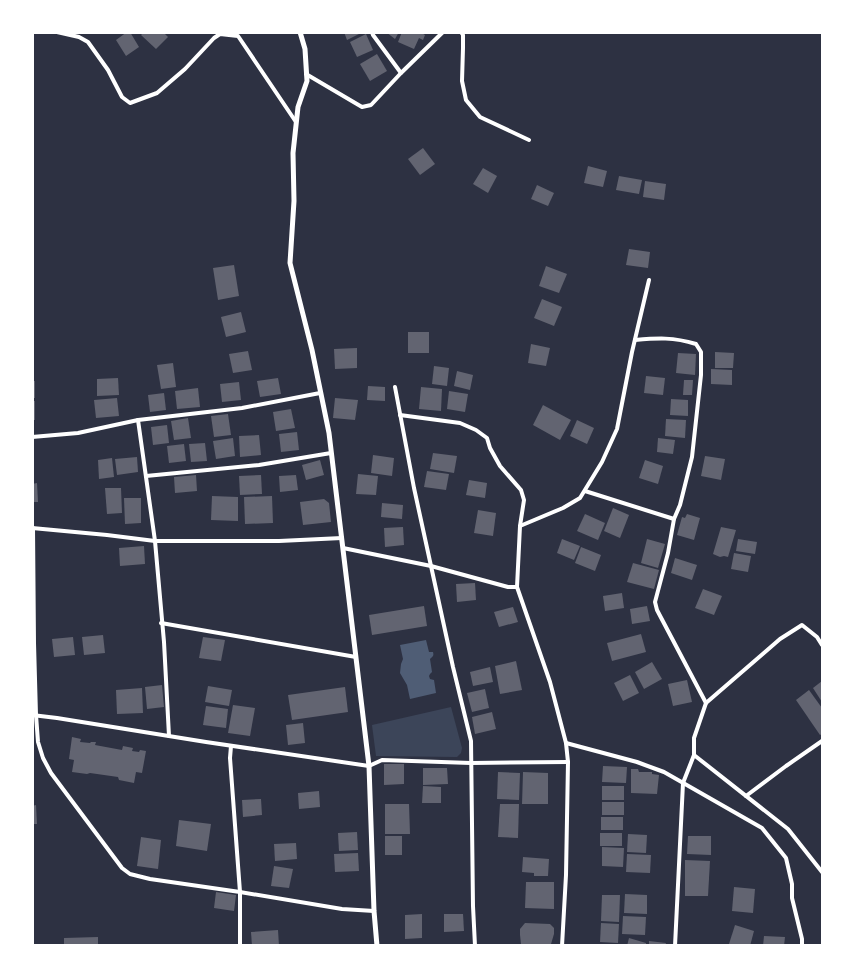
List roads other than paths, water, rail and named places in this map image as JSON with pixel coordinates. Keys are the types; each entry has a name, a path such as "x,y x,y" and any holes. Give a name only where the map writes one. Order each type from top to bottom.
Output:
{"street":[{"path":"57,32 78,36 88,42 108,70 122,97 130,103 157,93 186,70 214,38 220,34 238,36 296,122"},
{"path":"300,32 305,49 307,81 298,107 293,153 294,201 290,263 312,350 329,433 369,766 377,946"},
{"path":"372,32 401,73"},
{"path":"306,74 362,107 371,105 443,32"},
{"path":"461,32 463,35 462,81 466,100 480,117 529,140"},
{"path":"520,526 563,508 580,498 602,462 618,429 649,280"},
{"path":"635,340 659,338 682,340 696,344 701,352 701,375 692,457 680,505 674,519 668,553 655,602 657,610 706,703"},
{"path":"394,387 414,488 471,741 475,946"},
{"path":"32,437 78,433 138,420 242,408 320,393"},
{"path":"400,416 460,423 476,430 487,438 500,466 521,490 524,500 520,526 517,587 550,682 566,743 568,762 566,875 562,946"},
{"path":"138,420 154,540 164,642 169,736"},
{"path":"146,476 259,465 331,453"},
{"path":"585,491 674,519"},
{"path":"342,538 279,541 154,540 33,528 34,715 38,742 43,758 51,773 122,868 130,874 150,879 342,909 374,911"},
{"path":"343,548 432,566 508,588 517,587"},
{"path":"161,622 356,657"},
{"path":"675,946 683,783 694,755 694,738 706,703 780,639 802,625 817,637 822,645"},
{"path":"34,715 369,766 382,760 568,762"},
{"path":"746,796 822,741"},
{"path":"566,743 637,762 664,772 762,828 786,858 802,946"},
{"path":"231,746 230,758 240,892 240,946"},
{"path":"694,755 788,828 822,872"}]}
